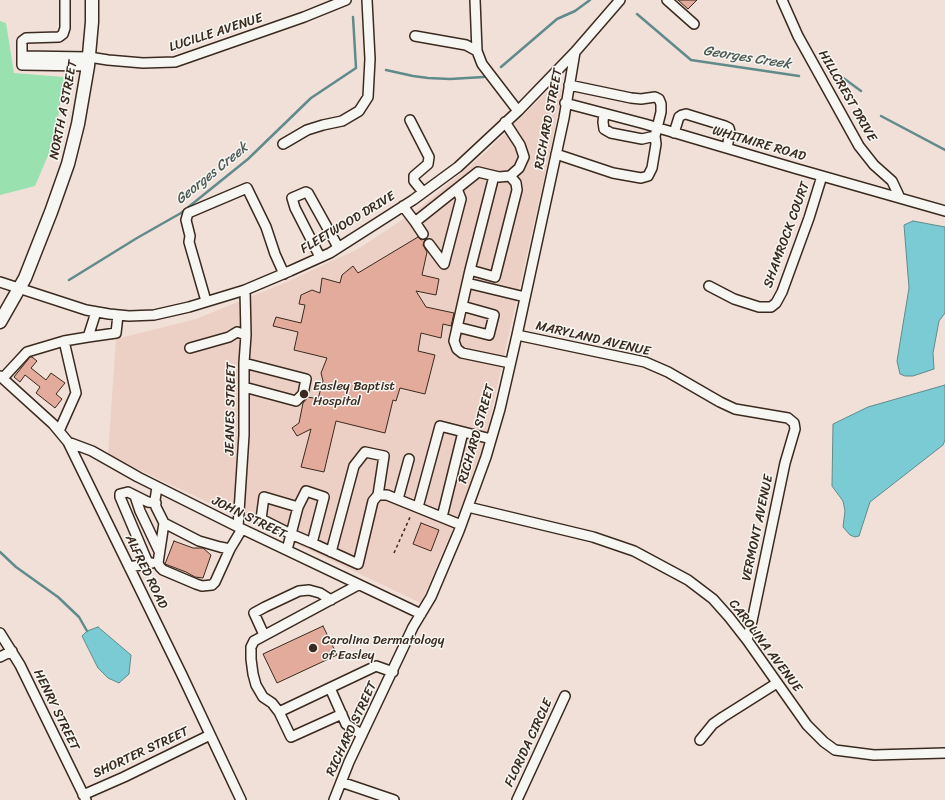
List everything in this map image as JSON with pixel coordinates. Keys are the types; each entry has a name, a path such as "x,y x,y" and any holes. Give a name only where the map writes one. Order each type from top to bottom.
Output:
{"main road":[{"name":"NORTH A STREET","path":"0,322 25,278 68,164 78,124 88,62 92,22 92,0"}],"street":[{"name":"LUCILLE AVENUE","path":"65,0 65,28 63,34 58,37 26,38 22,41 22,64 24,66 108,60 143,63 175,62 304,17 332,3 346,0"},
{"path":"283,144 307,130 342,121 359,111 368,97 370,58 367,0"},
{"path":"475,0 478,51 482,64 518,111"},
{"name":"FLEETWOOD DRIVE","path":"0,282 96,312 129,316 154,315 206,302 245,290 320,258 404,206 458,167 518,111 575,52 620,0"},
{"path":"667,0 694,24"},
{"name":"HILLCREST DRIVE","path":"782,0 798,36 859,146 874,164 892,181 900,198"},
{"path":"414,36 466,45 478,51"},
{"name":"RICHARD STREET","path":"334,800 349,762 393,672 413,627 431,597 468,507 491,439 500,409 517,335 564,118 565,104 575,52"},
{"path":"556,154 613,173 641,178 648,176 652,168 656,144 656,132 661,108 659,98 631,98 569,85"},
{"name":"WHITMIRE ROAD","path":"565,104 604,114 656,132 674,133 945,211"},
{"path":"604,114 604,129 611,133 642,139 656,132"},
{"path":"674,133 679,117 682,114 690,115 729,128 730,132 727,148"},
{"path":"410,120 429,157 428,164 414,176 414,181 423,192"},
{"path":"415,222 478,172 499,177 510,176 519,168 524,157 520,145 505,122"},
{"path":"494,176 454,341 457,350 462,353 510,363"},
{"path":"470,270 495,277 517,190 516,182 510,176"},
{"name":"SHAMROCK COURT","path":"709,286 734,299 759,307 771,307 776,303 782,292 809,218 822,176"},
{"path":"206,302 189,242 190,236 186,220 188,213 247,188 266,227 275,254 284,274"},
{"path":"429,244 444,264 461,199 457,189"},
{"path":"320,258 295,208 292,198 306,192 308,193 338,247"},
{"path":"404,206 423,234"},
{"path":"467,283 525,297"},
{"name":"JEANES STREET","path":"240,528 244,435 244,363 246,335 245,290"},
{"path":"457,327 489,335 494,315 462,306"},
{"path":"88,337 96,312"},
{"path":"1,377 27,352 64,341 116,333 118,315"},
{"path":"190,348 229,337 237,332 246,335"},
{"name":"MARYLAND AVENUE","path":"517,335 645,362 668,372 735,409 788,418 794,423"},
{"path":"59,431 76,394 64,341"},
{"path":"244,363 306,379 303,394 296,401 244,387"},
{"name":"ALFRED ROAD","path":"1,377 53,424 68,442 241,800"},
{"name":"VERMONT AVENUE","path":"747,640 785,463 795,429 794,423"},
{"path":"416,507 440,426 491,439"},
{"path":"442,517 463,432"},
{"name":"JOHN STREET","path":"68,442 92,451 138,477 240,528 421,614"},
{"path":"298,507 264,497 261,519 292,534 331,552 358,564 373,501 378,495 384,456 365,452 354,466 331,552"},
{"path":"398,499 409,459"},
{"path":"157,486 156,503 159,514 164,523 199,541 230,549"},
{"path":"286,550 292,534 298,507 306,491 324,496 312,543"},
{"path":"148,563 120,500 120,494 123,492 128,492 148,502 156,503"},
{"path":"378,495 387,495 461,525"},
{"path":"135,496 140,511 159,551"},
{"name":"CAROLINA AVENUE","path":"468,507 593,537 634,551 688,580 713,599 747,640 807,725 824,742 835,750 874,755 945,753"},
{"path":"164,523 159,551 158,563 160,567 163,570 196,584 208,586 215,582 240,528"},
{"path":"129,567 148,563 158,563"},
{"path":"342,714 291,738 280,712 272,703 263,697 256,685 253,674 251,647 254,640 358,585"},
{"path":"264,635 254,613 265,607 299,591 309,590 320,593 331,600"},
{"name":"HENRY STREET","path":"0,633 12,651 85,797"},
{"path":"0,657 12,651"},
{"path":"280,712 376,666 393,672"},
{"path":"700,740 713,724 723,716 777,683"},
{"path":"330,688 346,724 362,735"},
{"name":"FLORIDA CIRCLE","path":"516,800 565,696"},
{"name":"SHORTER STREET","path":"85,797 210,735"},
{"path":"341,782 394,800"}],"path":[{"path":"394,553 416,507"}],"shaded area":[{"name":"Easley Baptist Hospital","path":"556,83 562,90 550,152 483,449 459,514 421,603 108,455 116,339 196,319 282,284 358,249 417,210 485,153"}],"green space":[{"path":"0,21 6,23 14,73 64,77 55,139 35,186 0,195"}],"water":[{"path":"913,221 945,227 945,313 939,321 933,353 934,369 913,376 905,376 900,374 897,361 909,288 904,225"},
{"path":"945,385 945,440 943,445 870,502 859,536 855,537 850,535 843,527 845,511 843,501 832,486 833,424 868,407"},
{"path":"98,627 131,655 129,674 119,683 108,678 98,668 82,636 87,631"}],"building":[{"path":"678,0 697,0 688,9"},
{"path":"418,237 421,240 425,239 423,245 427,252 422,275 439,279 436,295 416,291 426,307 454,313 451,326 443,324 441,338 421,333 418,351 435,355 425,394 400,388 396,401 393,400 385,433 336,421 324,472 301,467 311,429 297,436 292,428 299,423 303,403 308,397 318,399 323,381 321,373 327,358 294,350 298,332 273,326 276,317 301,323 305,305 299,304 301,295 312,290 320,293 322,278 340,283 342,275 353,266 358,273"},
{"path":"30,357 37,361 31,368 46,380 51,373 65,383 56,394 62,399 55,408 36,393 40,387 25,375 20,382 14,377"},
{"path":"421,523 439,530 431,551 413,544"},
{"path":"174,541 193,548 203,548 211,555 203,578 195,577 165,564"},
{"path":"323,626 337,655 277,683 263,654"}],"waterway":[{"name":"Georges Creek","path":"501,67 557,19 575,11 590,0"},
{"name":"Georges Creek","path":"637,14 691,60 799,76"},
{"name":"Georges Creek","path":"69,280 181,213 248,159 311,98 356,68 353,17"},
{"name":"Georges Creek","path":"386,70 428,78 450,79 484,77"},
{"name":"Georges Creek","path":"842,77 861,91"},
{"name":"Georges Creek","path":"881,116 945,150"},
{"path":"0,552 16,567 58,597 79,617 87,631"}],"place":[{"name":"Easley Baptist Hospital","path":"304,394"},
{"name":"Carolina Dermatology of Easley","path":"313,648"}]}
